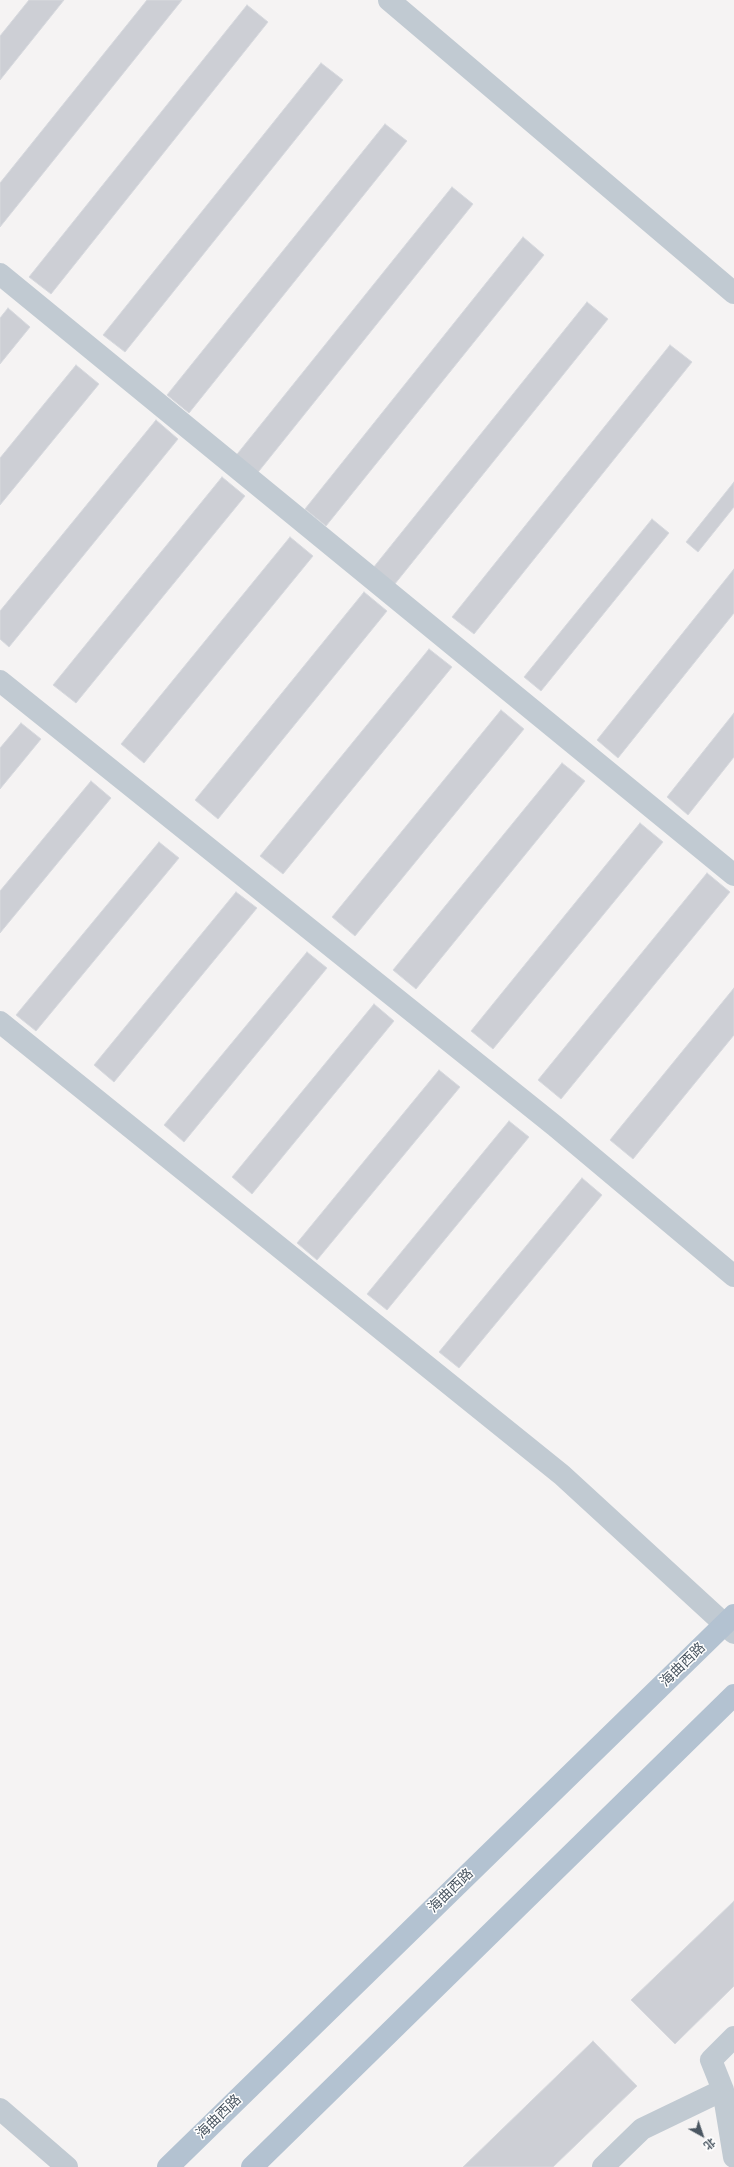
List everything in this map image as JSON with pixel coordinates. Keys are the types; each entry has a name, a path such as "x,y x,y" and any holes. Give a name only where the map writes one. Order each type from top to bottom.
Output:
{"main road":[{"name":"海曲西路","path":"168,2167 731,1624"},
{"path":"252,2167 734,1695"}],"street":[{"path":"389,0 734,293"},
{"path":"0,274 734,875"},
{"path":"0,681 555,1126 734,1276"},
{"path":"0,1022 562,1475 731,1624"},
{"path":"734,2037 711,2060 722,2090 734,2157"},
{"path":"603,2167 642,2129 722,2090"},
{"path":"0,2109 67,2167"}],"building":[{"path":"29,0 64,0 0,80 0,36"},
{"path":"147,0 182,0 0,227 0,183"},
{"path":"247,5 268,22 51,294 29,277"},
{"path":"321,63 343,80 125,352 103,335"},
{"path":"385,124 407,141 189,413 167,395"},
{"path":"452,187 473,204 255,476 234,458"},
{"path":"523,237 544,255 326,526 305,509"},
{"path":"587,302 608,319 390,590 369,573"},
{"path":"8,308 30,327 0,364 0,318"},
{"path":"670,345 692,362 474,634 452,617"},
{"path":"76,365 99,384 0,505 0,458"},
{"path":"156,420 178,439 9,647 0,639 0,611"},
{"path":"222,477 245,496 76,703 53,685"},
{"path":"734,482 734,507 698,552 686,542"},
{"path":"652,519 669,533 541,691 524,677"},
{"path":"290,537 313,556 144,763 121,744"},
{"path":"734,569 734,613 618,758 597,740"},
{"path":"364,592 387,611 218,819 195,800"},
{"path":"429,649 452,667 283,874 260,856"},
{"path":"501,710 524,729 355,936 332,917"},
{"path":"734,713 734,757 688,815 667,797"},
{"path":"21,723 41,739 0,789 0,748"},
{"path":"562,763 585,781 416,989 393,970"},
{"path":"91,781 111,798 0,933 0,891"},
{"path":"640,823 663,842 493,1049 471,1031"},
{"path":"159,842 179,858 36,1031 16,1015"},
{"path":"707,873 730,892 561,1099 538,1080"},
{"path":"236,892 257,908 114,1082 94,1065"},
{"path":"307,952 327,968 184,1142 164,1125"},
{"path":"734,988 734,1035 633,1159 610,1140"},
{"path":"374,1004 394,1021 252,1194 232,1177"},
{"path":"439,1070 460,1087 317,1260 297,1243"},
{"path":"509,1121 529,1137 387,1310 367,1294"},
{"path":"582,1178 602,1195 459,1368 439,1352"},
{"path":"734,1901 734,1986 675,2044 631,2000"},
{"path":"593,2041 637,2086 553,2167 463,2167"}]}
